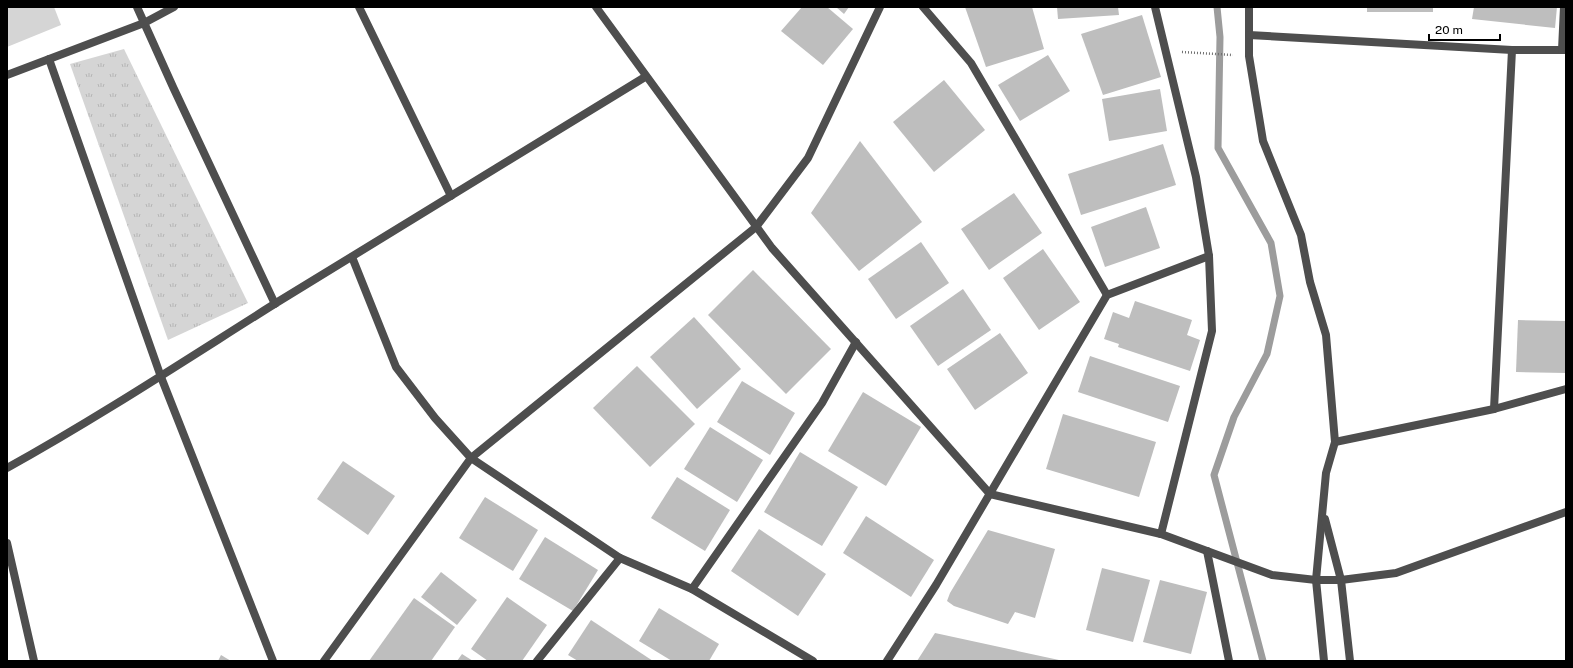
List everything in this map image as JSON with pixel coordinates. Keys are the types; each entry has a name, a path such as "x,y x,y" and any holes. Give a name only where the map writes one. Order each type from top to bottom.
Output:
{"street":[{"path":"137,7 275,304"},
{"path":"7,75 144,23 174,7"},
{"path":"359,7 451,196"},
{"path":"596,7 645,77 772,248 990,494 1160,534 1272,575 1316,580 1341,580 1396,574 1566,512"},
{"path":"324,661 471,458 756,227 808,158 880,7"},
{"path":"923,7 972,63 1106,295"},
{"path":"1155,7 1196,177 1209,256 1212,331 1160,534"},
{"path":"1248,7 1249,56 1263,141 1301,235 1310,282 1326,335 1335,442 1326,473 1316,580 1324,661"},
{"path":"1249,35 1512,50 1564,50 1564,7"},
{"path":"1494,409 1512,50"},
{"path":"49,59 161,377 273,661"},
{"path":"7,468 42,449 161,377 275,304 645,77"},
{"path":"887,661 936,585 1106,295 1209,256"},
{"path":"352,257 396,367 435,418 471,458 620,558 692,589 813,661"},
{"path":"692,589 822,403 856,342"},
{"path":"1335,442 1494,409 1566,389"},
{"path":"1323,513 1341,580 1350,661"},
{"path":"7,543 34,661"},
{"path":"1211,552 1229,661"},
{"path":"537,661 620,558"}],"path":[{"path":"1181,52 1235,55"}],"green space":[{"path":"7,7 54,7 61,25 7,47"},
{"path":"124,49 248,303 168,340 70,64"}],"building":[{"path":"802,7 827,7 853,29 823,65 781,31"},
{"path":"836,7 849,7 844,14"},
{"path":"965,7 1032,7 1044,49 986,67"},
{"path":"1057,7 1118,7 1119,15 1058,19"},
{"path":"1367,7 1433,7 1433,12 1367,12"},
{"path":"1474,7 1557,7 1555,28 1472,19"},
{"path":"1142,15 1161,77 1103,95 1081,34"},
{"path":"1048,55 1070,91 1020,121 998,85"},
{"path":"944,80 985,130 934,172 893,122"},
{"path":"1160,89 1167,131 1109,141 1102,99"},
{"path":"860,141 922,222 859,271 811,213"},
{"path":"1163,144 1176,185 1081,215 1068,174"},
{"path":"1014,193 1042,233 989,270 961,229"},
{"path":"1146,207 1160,248 1105,267 1091,227"},
{"path":"921,242 949,283 896,319 868,279"},
{"path":"1043,249 1080,302 1039,330 1003,278"},
{"path":"753,270 831,349 786,394 708,315"},
{"path":"963,289 991,330 938,366 910,326"},
{"path":"1135,301 1192,320 1187,335 1200,340 1190,371 1118,347 1119,344 1104,339 1113,312 1129,318"},
{"path":"694,317 741,369 697,409 650,357"},
{"path":"1518,320 1566,321 1566,373 1516,372"},
{"path":"1000,333 1028,373 975,410 947,369"},
{"path":"1090,356 1180,386 1168,422 1078,392"},
{"path":"637,366 695,424 650,467 593,408"},
{"path":"742,381 795,413 770,455 717,422"},
{"path":"863,392 921,427 886,486 828,451"},
{"path":"1063,414 1156,442 1139,497 1046,469"},
{"path":"710,427 763,460 737,502 684,469"},
{"path":"800,452 858,487 822,546 764,512"},
{"path":"343,461 395,496 368,535 317,499"},
{"path":"677,477 730,510 705,551 651,518"},
{"path":"485,497 538,530 513,571 459,538"},
{"path":"866,516 934,560 911,597 843,553"},
{"path":"759,529 826,574 798,616 731,571"},
{"path":"988,530 1055,549 1035,618 1015,612 1008,624 954,606 947,601 950,593"},
{"path":"545,537 598,570 573,611 519,579"},
{"path":"1102,568 1150,580 1133,642 1086,630"},
{"path":"441,572 477,600 457,625 421,597"},
{"path":"1160,580 1207,592 1191,654 1143,642"},
{"path":"507,597 547,625 522,661 488,661 471,649"},
{"path":"414,598 455,627 431,661 369,661"},
{"path":"659,608 719,644 709,661 672,661 639,641"},
{"path":"591,620 653,661 578,661 568,655"},
{"path":"935,633 1059,660 1059,661 917,661"},
{"path":"462,654 473,661 457,661"},
{"path":"221,655 231,661 218,661"}],"waterway":[{"path":"1217,7 1220,37 1218,148 1271,243 1280,296 1267,354 1234,417 1214,475 1263,661"}]}
